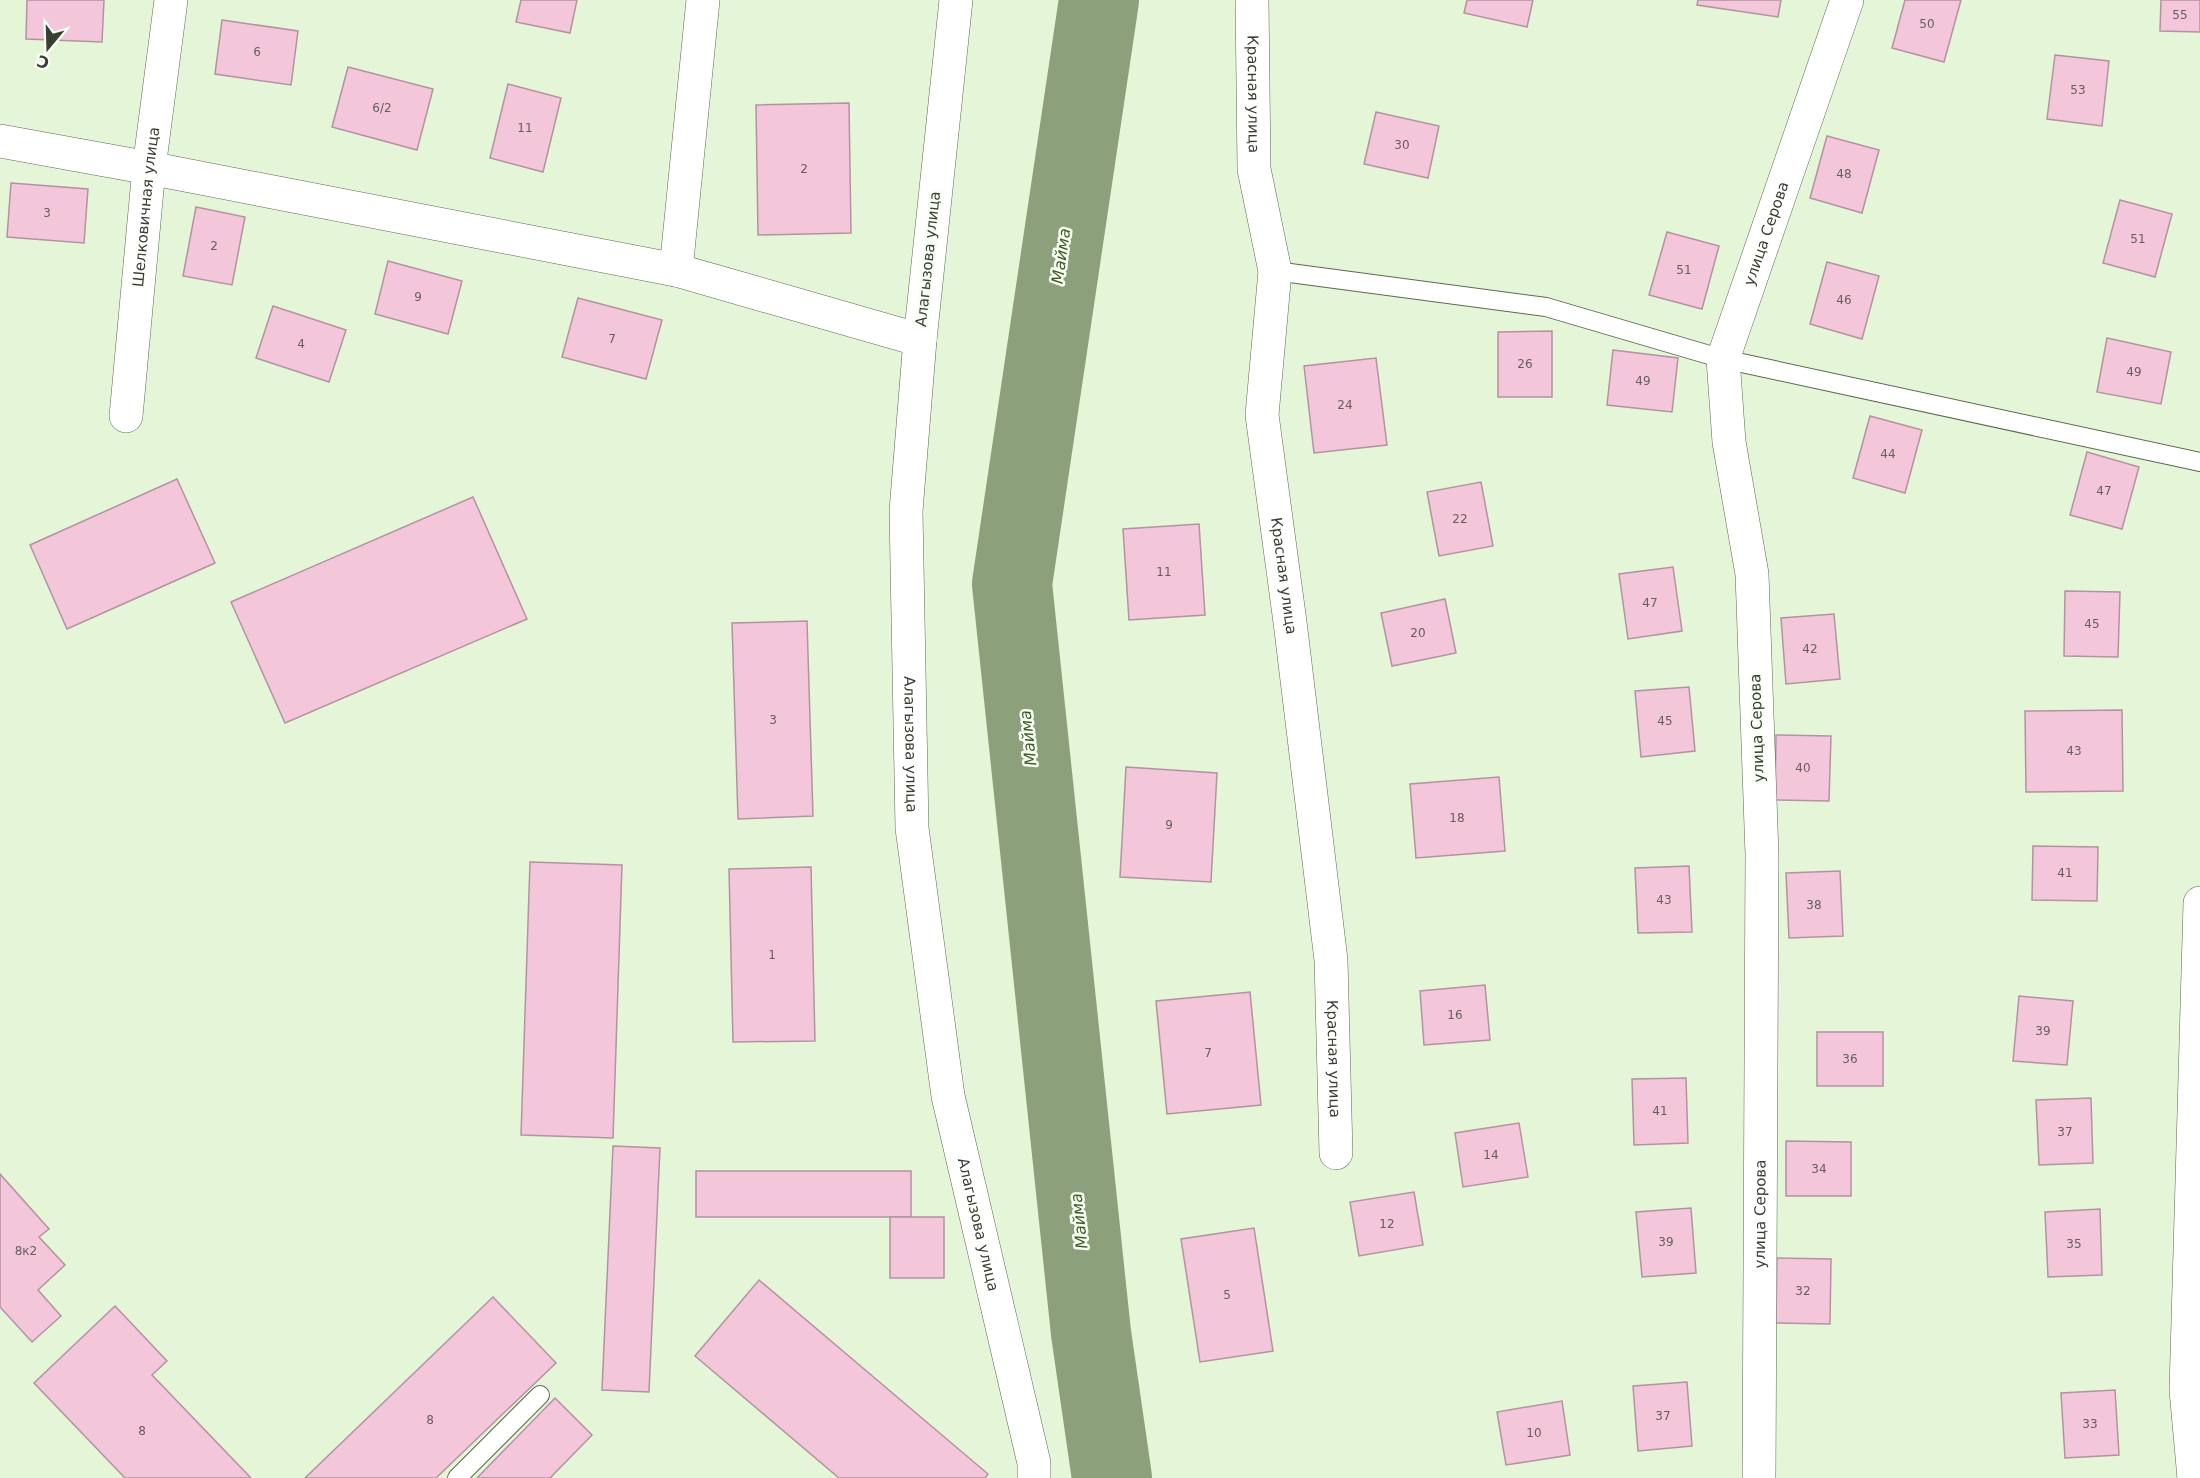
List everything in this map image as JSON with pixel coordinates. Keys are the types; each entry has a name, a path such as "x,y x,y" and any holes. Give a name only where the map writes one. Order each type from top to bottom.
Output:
{"street":[{"name":"Шелковичная улица","path":"126,416 149,168 171,0"},
{"path":"676,270 703,0"},
{"name":"Алагызова улица","path":"956,0 920,340 906,511 912,828 948,1096 1034,1463 1034,1478"},
{"name":"Красная улица","path":"1252,0 1254,169 1275,271 1262,415 1331,960 1336,1153"},
{"name":"улица Серова","path":"1759,1478 1761,832 1752,574 1729,442 1723,359 1847,0"},
{"path":"0,141 676,270 920,340"},
{"path":"2194,1478 2193,1389 2200,903"}],"lane":[{"path":"1275,271 1546,307 1723,359 2200,462"},
{"path":"457,1478 540,1395"}],"building":[{"path":"27,0 104,0 102,42 26,39"},
{"path":"521,0 577,0 570,33 516,22"},
{"path":"1467,0 1533,0 1527,27 1464,13"},
{"path":"1698,0 1781,0 1778,17 1697,5"},
{"path":"1905,0 1961,0 1944,62 1892,48"},
{"path":"2161,0 2200,0 2200,32 2160,31"},
{"path":"222,20 298,31 291,85 215,74"},
{"path":"2055,55 2109,61 2102,126 2047,119"},
{"path":"348,67 433,89 417,150 332,127"},
{"path":"508,84 561,98 543,172 490,158"},
{"path":"849,103 851,233 758,235 756,105"},
{"path":"1376,112 1439,126 1428,178 1364,164"},
{"path":"1827,136 1879,150 1862,213 1810,198"},
{"path":"11,183 88,189 84,243 7,237"},
{"path":"2120,200 2172,214 2155,277 2103,263"},
{"path":"196,207 245,217 232,285 183,276"},
{"path":"1667,232 1719,246 1702,309 1649,295"},
{"path":"388,261 462,281 448,334 375,314"},
{"path":"1827,262 1879,276 1862,339 1810,324"},
{"path":"578,298 662,320 646,379 562,357"},
{"path":"273,306 346,330 329,382 256,358"},
{"path":"1552,331 1552,397 1498,397 1498,332"},
{"path":"2107,338 2171,352 2161,404 2097,392"},
{"path":"1613,350 1678,358 1672,412 1607,405"},
{"path":"1376,358 1387,445 1314,453 1304,366"},
{"path":"1870,416 1922,430 1905,493 1853,478"},
{"path":"2087,452 2139,467 2122,529 2070,515"},
{"path":"177,479 215,563 67,629 30,545"},
{"path":"1481,482 1493,546 1439,556 1427,492"},
{"path":"473,497 527,619 285,723 231,602"},
{"path":"1199,524 1205,615 1129,620 1123,529"},
{"path":"1673,567 1682,631 1628,639 1619,574"},
{"path":"2065,591 2120,592 2118,657 2064,656"},
{"path":"1445,599 1456,653 1392,666 1381,613"},
{"path":"1834,614 1840,679 1786,684 1781,618"},
{"path":"807,621 813,816 738,819 732,623"},
{"path":"1689,687 1695,751 1641,757 1635,691"},
{"path":"2122,710 2123,791 2026,792 2025,711"},
{"path":"1776,735 1831,736 1829,801 1775,800"},
{"path":"1126,767 1217,773 1211,882 1120,877"},
{"path":"1499,777 1505,851 1416,858 1410,784"},
{"path":"2033,846 2098,847 2097,901 2032,900"},
{"path":"530,862 622,865 613,1138 521,1135"},
{"path":"1689,866 1692,932 1638,933 1635,868"},
{"path":"811,867 815,1041 733,1042 729,869"},
{"path":"1840,871 1843,936 1789,938 1786,873"},
{"path":"1485,985 1490,1040 1424,1045 1420,991"},
{"path":"1250,992 1261,1105 1167,1114 1156,1001"},
{"path":"2019,996 2073,1001 2067,1065 2013,1061"},
{"path":"1817,1032 1883,1032 1883,1086 1817,1086"},
{"path":"1686,1078 1688,1143 1634,1145 1632,1079"},
{"path":"2091,1098 2093,1163 2039,1165 2036,1100"},
{"path":"1519,1123 1528,1177 1463,1187 1455,1133"},
{"path":"1786,1141 1851,1142 1851,1196 1786,1196"},
{"path":"613,1146 660,1148 649,1392 602,1390"},
{"path":"696,1171 911,1171 911,1217 696,1217"},
{"path":"0,1174 49,1229 39,1237 65,1265 38,1290 61,1316 32,1342 0,1307"},
{"path":"1414,1192 1423,1245 1359,1256 1350,1202"},
{"path":"1691,1208 1696,1273 1642,1277 1636,1212"},
{"path":"2100,1209 2102,1275 2048,1277 2045,1212"},
{"path":"890,1217 944,1217 944,1278 890,1278"},
{"path":"1254,1228 1273,1351 1200,1362 1181,1239"},
{"path":"1777,1258 1831,1259 1830,1324 1776,1323"},
{"path":"759,1280 988,1474 985,1478 839,1478 695,1356"},
{"path":"493,1297 556,1363 436,1478 305,1478"},
{"path":"115,1306 167,1361 152,1375 251,1478 125,1478 34,1383"},
{"path":"1687,1382 1692,1446 1638,1451 1633,1386"},
{"path":"2115,1390 2119,1455 2065,1458 2061,1393"},
{"path":"555,1398 592,1435 550,1478 477,1478"},
{"path":"1562,1401 1570,1455 1506,1465 1497,1412"}],"waterway":[{"name":"Майма","path":"1099,0 1012,584 1091,1333 1112,1478"}]}
